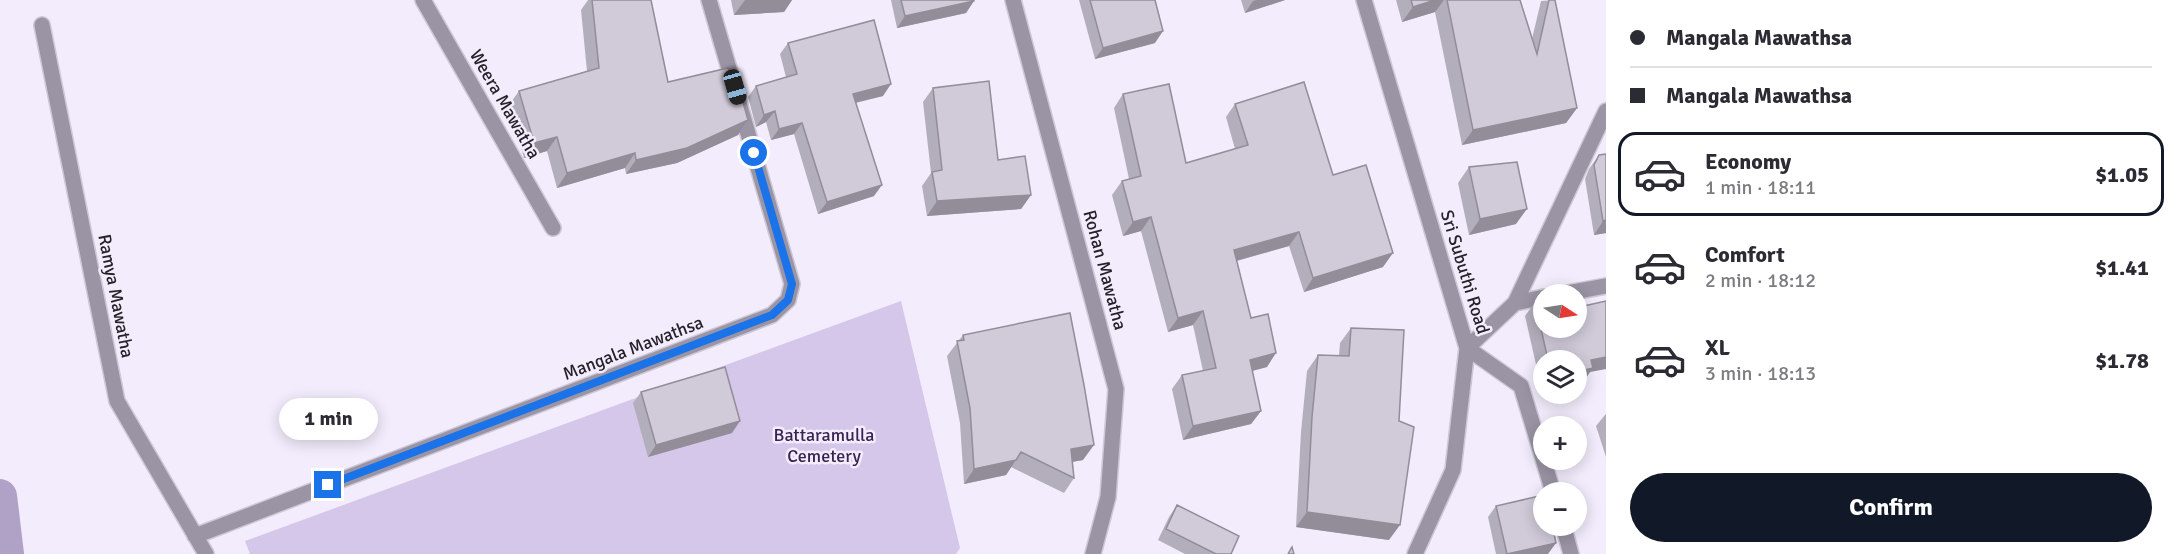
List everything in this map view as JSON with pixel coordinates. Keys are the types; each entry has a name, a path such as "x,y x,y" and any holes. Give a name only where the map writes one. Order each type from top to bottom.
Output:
{"street":[{"name":"Weera Mawatha","path":"423,0 553,228"},
{"name":"Mangala Mawathsa","path":"195,536 772,315 788,300 792,284 709,0"},
{"name":"Rohan Mawatha","path":"1013,0 1116,388 1108,497 1093,554"},
{"name":"Sri Subuthi Road","path":"1364,0 1467,348 1453,470 1415,554"},
{"name":"Ramya Mawatha","path":"42,25 117,401 206,554"},
{"path":"1550,482 1521,386 1467,348 1515,303 1606,111"},
{"path":"1587,289 1606,285"},
{"path":"1515,303 1533,299"},
{"path":"1566,536 1571,554"}],"green space":[{"name":"Battaramulla Cemetery","path":"901,301 960,548 956,554 250,554 245,541"}],"building":[{"path":"592,0 651,0 668,82 728,68 733,89 739,88 748,120 687,148 636,160 635,153 567,173 557,137 534,143 519,91 599,68"},
{"path":"901,0 974,0 974,1 905,16"},
{"path":"1090,0 1155,0 1163,31 1103,48"},
{"path":"1411,0 1435,0 1413,7"},
{"path":"1447,0 1520,0 1537,54 1549,0 1555,0 1577,108 1473,130"},
{"path":"874,20 891,84 853,94 882,185 827,202 802,123 779,129 775,111 764,115 756,86 797,74 788,43"},
{"path":"989,81 998,160 1025,156 1031,195 937,201 932,172 942,170 933,88"},
{"path":"1304,82 1333,175 1366,165 1393,253 1313,278 1299,232 1234,250 1251,318 1268,314 1276,353 1250,360 1261,411 1193,426 1182,375 1216,368 1203,311 1178,318 1151,217 1133,222 1122,181 1141,176 1123,94 1169,84 1186,163 1248,145 1235,104"},
{"path":"1606,154 1606,220 1603,221 1594,165 1599,155"},
{"path":"1517,162 1527,209 1480,219 1469,167"},
{"path":"1606,301 1606,357 1591,360 1593,368 1587,369 1587,350 1546,350 1543,338 1587,338 1587,305"},
{"path":"1070,313 1094,445 1071,449 1074,478 1021,452 1016,460 974,469 970,408 957,341 964,340 963,335"},
{"path":"1351,328 1404,330 1399,421 1414,427 1400,525 1307,512 1318,355 1349,356"},
{"path":"725,367 740,421 656,445 641,392"},
{"path":"1533,498 1533,536 1554,536 1556,543 1507,554 1496,506"},
{"path":"1177,505 1239,536 1231,554 1216,554 1166,529"}],"waterway":[{"path":"0,496 7,554"}],"route":[{"path":"328,485 772,315 788,300 792,284 754,153"}]}
